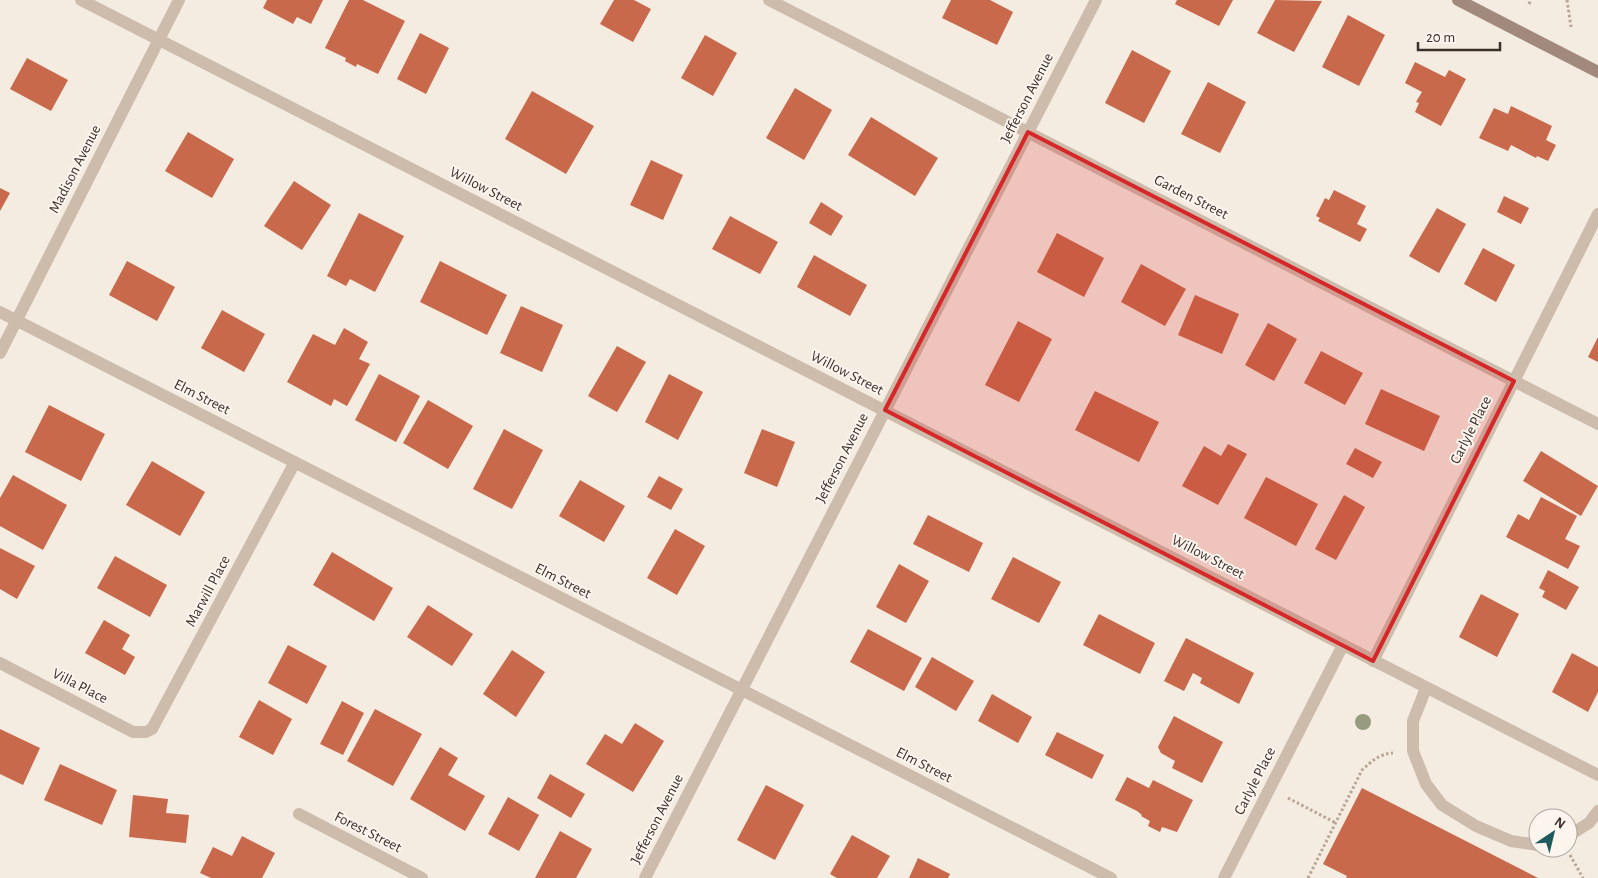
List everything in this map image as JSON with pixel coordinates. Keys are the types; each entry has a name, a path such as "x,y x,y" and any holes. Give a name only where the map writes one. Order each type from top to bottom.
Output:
{"street":[{"name":"Willow Street","path":"81,0 1598,775"},
{"name":"Madison Avenue","path":"0,352 179,0"},
{"name":"Garden Street","path":"769,0 1598,424"},
{"name":"Jefferson Avenue","path":"645,878 1096,0"},
{"path":"1458,0 1598,72"},
{"name":"Carlyle Place","path":"1373,661 1598,214"},
{"name":"Elm Street","path":"0,312 1111,878"},
{"name":"Marwill Place","path":"146,732 156,724 295,462"},
{"name":"Carlyle Place","path":"1224,878 1343,645"},
{"name":"Villa Place","path":"0,663 133,732 146,732"},
{"path":"1426,688 1413,721 1413,751 1426,784 1442,805 1476,826 1510,841 1528,844"},
{"path":"1578,830 1589,823 1598,811"},
{"name":"Forest Street","path":"299,814 422,878"}],"path":[{"path":"1528,4 1531,0"},
{"path":"1567,0 1572,27"},
{"path":"1308,878 1362,770 1373,760 1384,754 1413,751"},
{"path":"1270,788 1336,823"},
{"path":"1572,858 1583,878"}],"highlighted area":[{"path":"1028,132 1514,381 1373,661 885,410"}],"building":[{"path":"267,0 323,0 311,24 297,17 293,24 263,8"},
{"path":"349,0 363,0 405,21 378,74 357,64 356,67 345,61 346,58 325,48"},
{"path":"614,0 634,0 651,9 633,42 600,24"},
{"path":"951,0 990,0 1013,12 997,45 942,18"},
{"path":"1177,0 1233,0 1219,26 1175,4"},
{"path":"1275,0 1322,1 1294,52 1257,33"},
{"path":"1348,15 1385,35 1359,86 1322,67"},
{"path":"420,33 449,48 426,94 397,79"},
{"path":"705,35 737,53 713,96 681,78"},
{"path":"1132,50 1171,71 1144,123 1105,103"},
{"path":"27,58 68,80 51,111 10,89"},
{"path":"1415,62 1445,77 1449,70 1466,79 1441,126 1415,112 1419,103 1416,102 1422,92 1405,83"},
{"path":"1208,82 1246,102 1220,153 1181,134"},
{"path":"795,88 832,110 804,160 766,138"},
{"path":"532,91 594,126 566,174 505,139"},
{"path":"1511,106 1552,126 1546,140 1556,145 1548,161 1537,156 1536,158 1511,145 1508,151 1479,138 1494,108 1508,114"},
{"path":"871,117 938,158 915,196 848,155"},
{"path":"188,132 234,159 212,198 165,171"},
{"path":"651,160 683,175 663,220 630,205"},
{"path":"294,181 331,205 302,250 264,226"},
{"path":"0,188 10,193 0,211"},
{"path":"1334,190 1366,206 1357,224 1367,229 1360,242 1318,221 1320,218 1316,216 1325,198 1329,200"},
{"path":"1504,196 1529,208 1521,224 1497,212"},
{"path":"821,202 843,216 831,236 809,223"},
{"path":"1437,208 1466,224 1439,273 1409,256"},
{"path":"359,213 404,236 375,292 350,279 346,286 327,276"},
{"path":"730,216 778,242 760,274 712,249"},
{"path":"1057,233 1104,258 1084,297 1037,272"},
{"path":"1483,248 1515,265 1496,302 1464,284"},
{"path":"814,255 867,285 850,316 797,287"},
{"path":"127,261 175,287 157,321 109,295"},
{"path":"440,261 507,295 487,335 420,302"},
{"path":"1141,264 1186,289 1165,326 1121,302"},
{"path":"1195,295 1239,314 1222,354 1178,335"},
{"path":"521,306 563,325 542,372 500,353"},
{"path":"222,310 265,334 244,372 201,348"},
{"path":"1018,321 1052,339 1019,402 985,385"},
{"path":"1268,323 1297,339 1274,381 1245,365"},
{"path":"344,328 368,342 359,359 370,364 347,406 334,399 331,406 287,382 313,334 335,345"},
{"path":"1598,337 1598,362 1588,357"},
{"path":"617,346 646,362 617,412 588,396"},
{"path":"1321,351 1363,373 1345,405 1304,383"},
{"path":"379,374 420,396 396,442 355,420"},
{"path":"669,374 703,392 678,440 645,422"},
{"path":"1381,389 1440,416 1424,451 1365,424"},
{"path":"1095,391 1159,422 1139,462 1075,430"},
{"path":"428,400 473,426 448,469 403,443"},
{"path":"49,405 105,434 81,481 25,452"},
{"path":"504,429 543,450 512,509 473,489"},
{"path":"762,429 795,442 777,487 744,473"},
{"path":"1228,444 1247,454 1218,505 1182,486 1204,446 1221,456"},
{"path":"1355,448 1382,462 1373,478 1346,464"},
{"path":"1541,451 1598,486 1581,516 1523,481"},
{"path":"152,461 205,492 180,536 126,505"},
{"path":"13,475 67,505 43,550 0,526 0,498"},
{"path":"659,476 683,489 671,510 647,497"},
{"path":"1266,477 1318,504 1296,546 1244,518"},
{"path":"580,480 625,506 604,542 559,516"},
{"path":"1344,495 1365,507 1336,560 1315,549"},
{"path":"1541,497 1577,516 1565,539 1580,546 1568,569 1506,537 1518,514 1529,520"},
{"path":"928,515 983,543 969,572 913,544"},
{"path":"675,529 705,546 677,595 647,578"},
{"path":"0,548 35,566 17,599 0,589"},
{"path":"332,552 393,588 374,621 313,585"},
{"path":"115,556 167,585 150,617 97,588"},
{"path":"1013,557 1061,582 1039,623 991,599"},
{"path":"899,564 929,581 906,623 876,607"},
{"path":"1548,570 1579,587 1566,610 1542,597 1545,591 1539,588"},
{"path":"1481,594 1519,614 1497,657 1459,637"},
{"path":"428,605 473,634 452,666 407,637"},
{"path":"1099,614 1155,643 1140,674 1083,645"},
{"path":"104,620 130,635 122,649 135,657 125,675 85,653"},
{"path":"868,629 922,658 904,691 850,662"},
{"path":"1186,638 1254,673 1239,704 1200,683 1202,678 1193,673 1184,691 1164,681"},
{"path":"288,645 327,666 307,704 268,683"},
{"path":"512,650 545,672 516,717 483,694"},
{"path":"1572,653 1598,667 1598,692 1588,712 1552,692"},
{"path":"932,657 974,681 956,711 915,687"},
{"path":"992,694 1032,717 1018,743 978,721"},
{"path":"259,700 292,719 273,755 239,737"},
{"path":"342,701 364,713 343,755 320,744"},
{"path":"375,709 422,734 393,786 347,761"},
{"path":"1174,716 1223,742 1202,783 1172,768 1175,761 1161,753 1158,747"},
{"path":"635,723 664,741 633,792 586,764 605,734 622,744"},
{"path":"0,729 40,748 23,785 0,774"},
{"path":"1057,732 1104,755 1092,779 1045,755"},
{"path":"440,747 458,758 448,775 485,796 465,831 410,799"},
{"path":"60,764 117,790 102,825 44,800"},
{"path":"550,774 585,794 571,818 537,798"},
{"path":"1127,777 1149,788 1153,780 1193,800 1177,832 1162,827 1160,832 1148,826 1150,821 1141,816 1137,811 1115,800"},
{"path":"766,785 804,805 775,860 737,840"},
{"path":"1362,788 1538,878 1346,878 1347,876 1323,864"},
{"path":"133,795 168,799 166,813 189,815 186,843 129,837"},
{"path":"508,797 539,815 519,851 488,834"},
{"path":"560,831 592,849 576,878 535,878"},
{"path":"852,835 890,856 877,878 837,878 830,874"},
{"path":"242,836 275,853 262,878 211,878 200,873 213,847 232,856"},
{"path":"918,858 950,874 948,878 909,878"}]}
